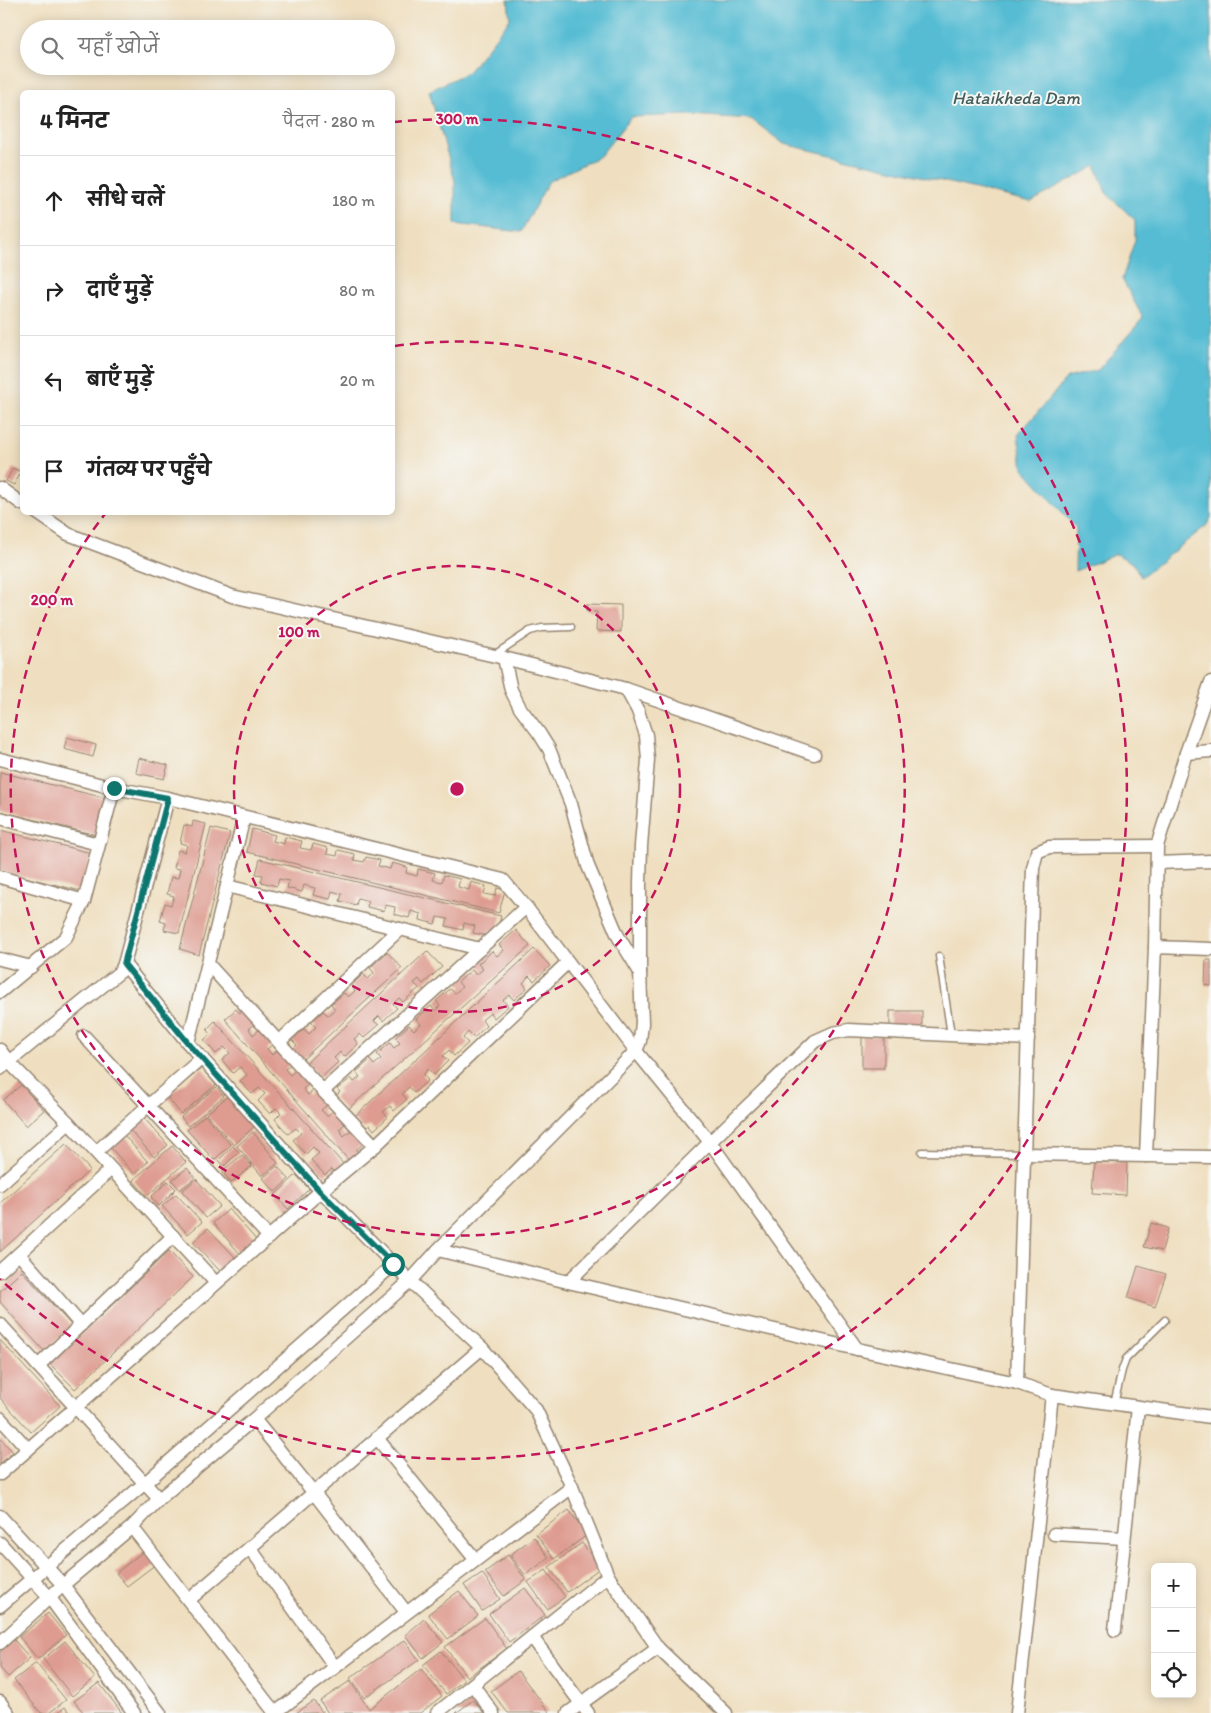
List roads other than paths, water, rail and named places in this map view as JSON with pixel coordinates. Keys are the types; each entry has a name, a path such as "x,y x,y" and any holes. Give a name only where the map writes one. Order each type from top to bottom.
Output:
{"street":[{"path":"0,488 20,503"},
{"path":"40,515 68,534 232,596 498,657 626,689 814,754"},
{"path":"498,657 520,708 539,733 548,749 571,804 588,866 618,936 640,972"},
{"path":"1146,1156 1155,947 1157,846 1186,753 1211,682"},
{"path":"0,1643 62,1585 132,1527 159,1499 254,1419 410,1281 438,1250 636,1051 640,1041 642,1023 640,972 641,846 648,760 646,735 638,710 626,689"},
{"path":"1186,753 1211,751"},
{"path":"0,759 114,788 168,798 493,876 503,880 526,907 636,1051 710,1142 857,1349"},
{"path":"0,992 66,937 84,901 114,788"},
{"path":"5,1066 116,976 124,964 168,798"},
{"path":"188,1043 244,817"},
{"path":"0,818 98,844"},
{"path":"1017,1382 1033,868 1037,852 1049,846 1157,846"},
{"path":"1157,863 1211,861"},
{"path":"0,877 84,901"},
{"path":"227,886 480,949"},
{"path":"323,1091 526,907"},
{"path":"279,1042 400,929"},
{"path":"1155,947 1211,949"},
{"path":"0,959 32,967"},
{"path":"0,1474 320,1191 375,1146 568,962"},
{"path":"124,964 188,1043 320,1191 410,1281 482,1348 536,1410 572,1487 608,1576 658,1648 726,1713"},
{"path":"208,964 375,1146"},
{"path":"568,1282 816,1041 833,1032 849,1030 1028,1039"},
{"path":"84,1036 269,1237"},
{"path":"0,1050 5,1066 69,1122 216,1283"},
{"path":"96,1152 202,1058"},
{"path":"0,1184 69,1122"},
{"path":"1025,1154 1211,1157"},
{"path":"0,1271 112,1169"},
{"path":"38,1366 173,1236"},
{"path":"438,1250 857,1349 1017,1382 1052,1395 1211,1417"},
{"path":"19,1254 81,1325"},
{"path":"0,1606 145,1483 393,1264"},
{"path":"0,1324 159,1499"},
{"path":"189,1600 482,1348"},
{"path":"1017,1713 1052,1395"},
{"path":"1115,1630 1138,1407"},
{"path":"0,1418 28,1449"},
{"path":"254,1419 314,1492 406,1612"},
{"path":"377,1438 476,1559"},
{"path":"132,1527 275,1713 572,1487"},
{"path":"0,1516 62,1585 153,1711"},
{"path":"1054,1534 1124,1538"},
{"path":"0,1544 50,1598 134,1713"},
{"path":"250,1548 335,1667"},
{"path":"437,1713 608,1576"},
{"path":"532,1637 585,1708"},
{"path":"568,1713 585,1708 658,1648"},
{"path":"473,1685 493,1713"},
{"path":"0,1702 8,1713"}],"lane":[{"path":"498,657 530,631 542,628 571,627"},
{"path":"939,956 951,1036"},
{"path":"922,1152 1025,1154"},
{"path":"1114,1404 1126,1360 1165,1320"}],"water":[{"name":"Hataikheda Dam","path":"508,0 1211,0 1211,518 1206,526 1141,577 1133,563 1116,554 1075,571 1076,528 1023,468 1018,435 1067,378 1098,370 1143,318 1122,279 1135,240 1135,220 1106,193 1096,166 1031,202 784,144 751,119 690,115 631,117 600,156 549,181 521,232 455,224 455,181 429,91 468,72 510,19"}]}
